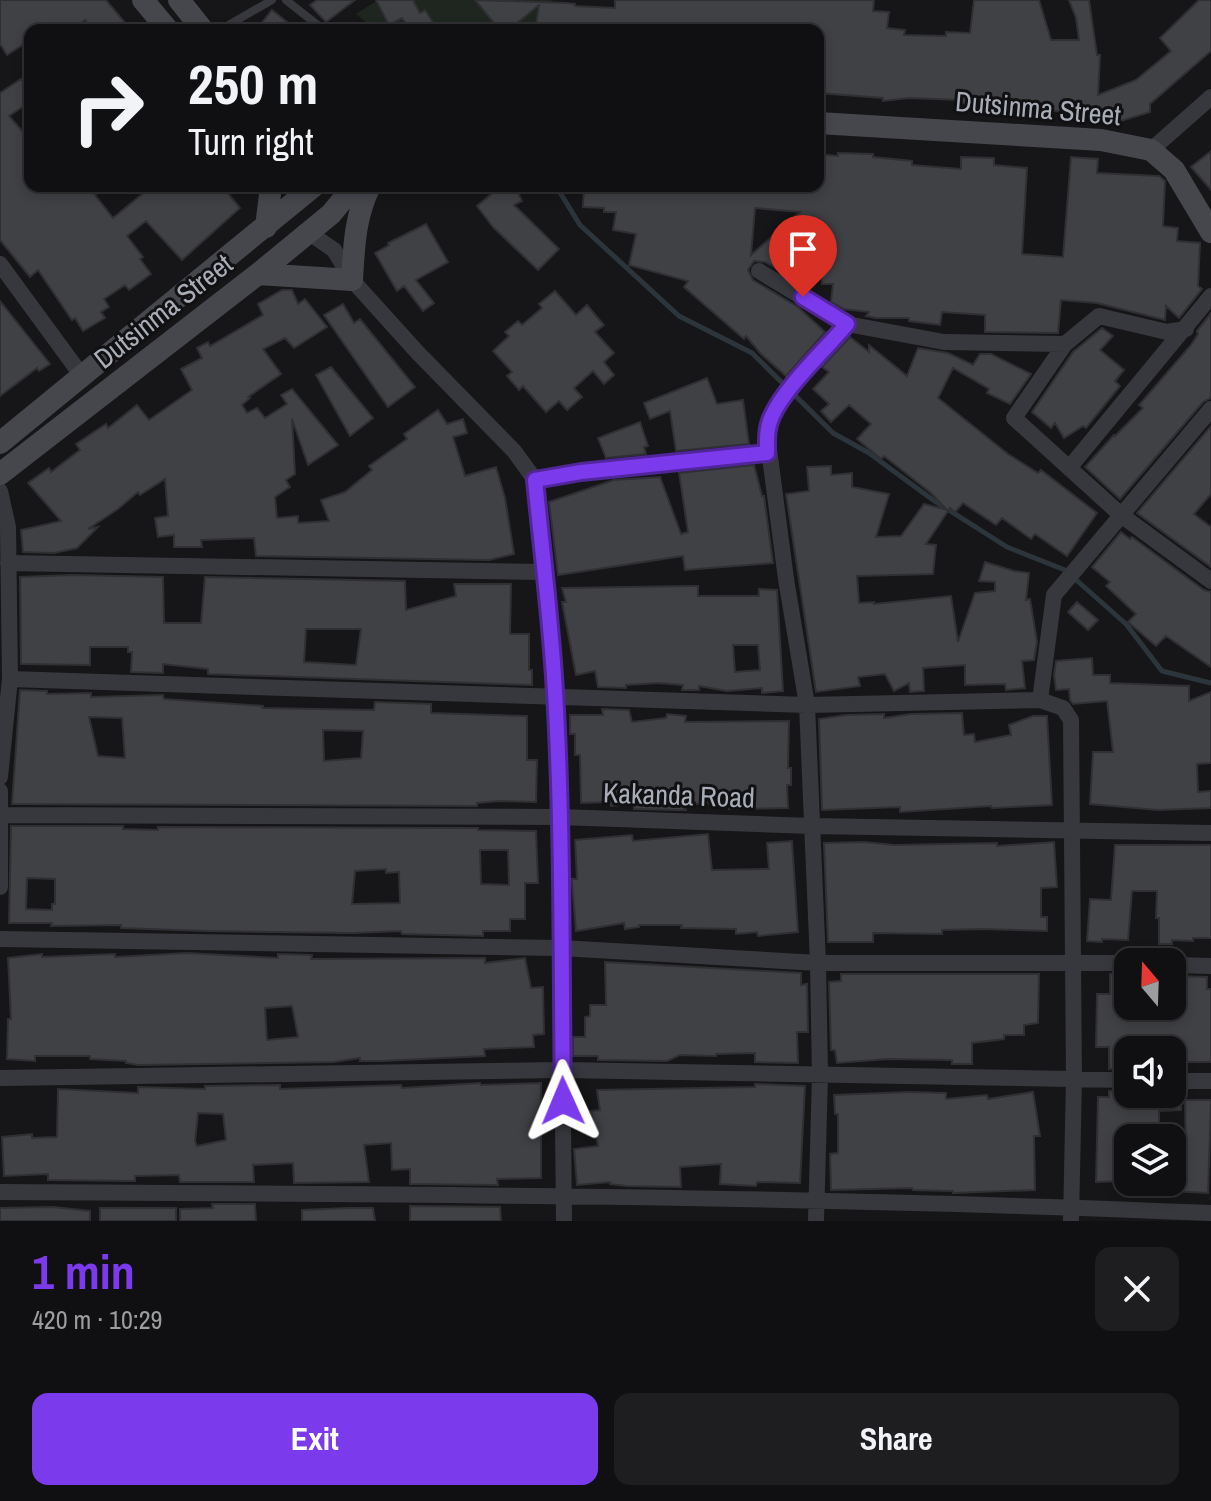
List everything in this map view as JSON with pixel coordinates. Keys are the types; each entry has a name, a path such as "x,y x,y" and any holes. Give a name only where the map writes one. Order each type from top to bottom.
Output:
{"street":[{"path":"143,0 163,24"},
{"path":"179,0 198,24"},
{"path":"1151,150 1211,97"},
{"name":"Dutsinma Street","path":"824,123 1101,140 1151,150 1174,170 1211,232"},
{"path":"266,227 270,192"},
{"path":"320,192 331,214 334,250"},
{"name":"Dutsinma Street","path":"0,474 258,274 331,214 349,192"},
{"path":"352,280 356,227 367,192"},
{"path":"292,194 308,232 334,250 352,280 514,451 535,480 548,592 560,817 564,1221"},
{"name":"Dutsinma Street","path":"0,443 266,227 292,194"},
{"path":"0,264 82,376"},
{"path":"759,271 847,324 944,342 1065,344"},
{"path":"258,274 352,280"},
{"path":"1069,468 1211,296"},
{"path":"1186,329 1167,332 1099,316 1065,344 1014,418 1121,515 1211,581"},
{"path":"816,1221 820,1075 807,705 767,453 767,434 771,417 783,400 847,324"},
{"path":"1040,700 1054,595 1211,409"},
{"path":"535,480 581,472 767,453"},
{"path":"0,491 8,527 10,679 0,777"},
{"path":"8,563 545,572"},
{"path":"10,679 807,705 1040,700 1063,708 1071,720 1072,1214"},
{"path":"0,791 0,887"},
{"name":"Kakanda Road","path":"2,815 560,817 811,826 1211,833"},
{"path":"0,939 561,948 818,963 1114,963"},
{"path":"1186,965 1211,966"},
{"path":"0,1078 562,1070 1114,1080"},
{"path":"1186,1081 1211,1081"},
{"path":"0,1192 564,1195 1072,1214 1211,1213"}],"lane":[{"path":"230,24 272,0"},
{"path":"286,0 316,24"}],"shaded area":[{"path":"378,0 552,0 542,24 368,24 356,14"}],"building":[{"path":"0,0 106,0 126,24 88,24 85,20 80,24 24,24 24,44 7,55 0,44"},
{"path":"317,0 355,0 326,22 310,5"},
{"path":"376,0 413,0 420,13 425,10 434,24 406,24 402,18 388,24"},
{"path":"475,0 615,8 615,0 874,0 873,11 889,12 887,28 905,30 904,35 946,36 946,32 970,33 974,0 1039,0 1051,40 1079,40 1076,18 1069,0 1089,0 1097,55 1100,55 1098,95 1136,80 1171,51 1160,38 1199,0 1211,0 1211,51 1150,104 1150,112 1111,124 1108,114 1037,110 1038,106 1000,108 1000,105 960,103 960,100 909,98 883,101 883,98 824,93 824,24 536,24 539,5 516,24 495,24"},
{"path":"272,10 290,24 261,24"},
{"path":"21,79 24,84 24,106 9,116 24,133 24,192 99,192 95,195 113,218 145,192 227,192 240,208 182,260 146,221 127,236 151,274 129,290 125,285 104,299 109,307 101,312 105,318 83,331 38,270 30,277 0,240 0,93"},
{"path":"1211,151 1211,190 1191,167"},
{"path":"873,154 873,157 912,161 912,165 961,169 961,157 994,158 994,165 1027,168 1022,254 1063,257 1071,157 1098,159 1097,173 1159,176 1165,181 1163,226 1178,228 1177,241 1200,243 1198,286 1202,289 1179,318 1166,306 1165,320 1097,303 1061,300 1058,333 985,332 985,315 942,312 940,325 909,321 909,318 876,318 866,316 869,312 844,309 831,302 833,284 822,284 821,257 796,280 765,262 754,261 748,270 753,280 798,307 825,332 786,376 746,336 744,339 684,287 688,281 629,265 636,234 613,230 616,212 583,207 584,192 824,192 824,155","holes":["755,208 800,212 751,255"]},
{"path":"494,192 518,192 522,201 514,205 559,249 538,270 493,227 477,206"},
{"path":"426,224 448,262 416,280 434,303 423,311 404,286 397,291 375,253"},
{"path":"282,290 292,290 298,304 305,299 327,327 294,348 285,338 263,349 281,374 248,397 242,405 247,413 257,408 265,418 287,404 281,395 292,389 338,445 308,465 292,419 295,474 286,480 290,487 275,497 277,518 298,516 298,523 329,521 321,500 345,492 372,470 369,466 407,439 404,434 438,410 447,424 463,419 467,433 453,437 465,476 496,467 505,498 514,554 489,560 256,556 254,538 201,540 202,547 174,547 174,535 158,537 155,518 168,516 165,479 140,495 138,492 88,529 98,527 77,548 54,553 23,552 21,530 61,521 28,483 49,468 51,472 80,450 76,444 106,424 108,428 137,405 149,420 192,390 181,369 202,358 197,348 208,342 210,346 263,315 258,304"},
{"path":"555,291 576,315 587,305 604,325 595,332 614,353 604,362 614,375 604,384 593,371 574,388 582,397 567,410 559,401 546,412 523,386 519,390 507,376 512,372 493,351 509,336 505,332 518,321 522,325 542,308 539,304"},
{"path":"0,301 50,364 39,371 37,368 0,396"},
{"path":"343,304 354,323 360,319 415,387 388,407 324,315"},
{"path":"1211,313 1211,398 1203,402 1120,499 1085,467 1143,408 1139,405 1191,345"},
{"path":"1102,328 1113,336 1100,350 1124,370 1115,381 1120,386 1086,428 1083,426 1064,438 1055,423 1051,428 1032,412 1073,352"},
{"path":"850,337 869,352 869,345 907,376 918,348 948,353 973,365 980,354 991,354 1031,374 1010,404 987,393 989,389 953,368 938,398 1008,454 1038,473 1041,470 1097,513 1067,556 1035,534 1031,539 1002,518 996,525 963,503 955,512 950,508 926,544 936,545 933,574 857,576 859,603 951,596 958,642 975,593 995,591 995,582 979,581 985,562 1029,573 1026,600 1030,599 1037,642 1034,660 1022,661 1025,688 1006,690 1005,684 965,685 965,665 923,668 924,691 910,692 909,683 894,691 885,674 858,677 860,686 816,692 786,494 809,491 807,467 831,466 831,475 852,473 852,487 889,494 876,537 901,536 924,504 947,510 931,493 857,439 871,424 849,405 831,422 821,411 829,404 813,389 829,372 822,367"},
{"path":"331,367 373,418 350,436 316,375"},
{"path":"707,378 717,404 743,400 749,444 676,451 670,411 650,419 644,403"},
{"path":"640,422 648,446 644,447 646,454 606,458 598,438"},
{"path":"1211,426 1211,494 1194,514 1211,527 1211,567 1137,513"},
{"path":"754,465 764,496 773,563 685,570 683,556 558,575 549,502 614,480 660,477 681,534 688,532 679,473"},
{"path":"1121,532 1211,592 1211,667 1166,636 1156,646 1128,622 1136,614 1106,586 1110,582 1092,567"},
{"path":"20,577 163,577 164,623 201,623 205,577 405,581 406,610 456,596 454,584 511,584 510,634 529,634 532,685 208,674 208,669 163,664 163,673 131,672 132,652 128,652 128,647 90,647 90,665 21,664","holes":["306,629 361,629 356,665 304,662"]},
{"path":"698,586 698,596 759,596 759,589 777,590 783,691 762,693 762,688 727,691 699,686 699,690 682,690 683,685 658,683 626,685 626,688 598,687 595,671 576,675 562,588","holes":["733,645 758,645 760,670 735,672"]},
{"path":"1077,602 1098,620 1088,630 1068,612"},
{"path":"1092,658 1093,675 1110,675 1110,683 1189,686 1189,701 1211,692 1211,763 1197,764 1198,792 1211,791 1211,808 1158,810 1090,804 1093,752 1113,752 1107,701 1073,704 1069,689 1056,690 1054,675 1056,661"},
{"path":"20,690 47,691 47,694 91,693 91,697 163,695 164,699 262,708 374,710 375,702 431,704 431,713 527,716 527,760 537,760 536,802 500,801 477,803 477,806 12,804","holes":["89,717 122,718 125,758 98,756","323,730 363,731 361,758 324,761"]},
{"path":"602,709 629,710 632,722 666,718 667,714 686,716 685,722 789,721 788,768 791,768 791,785 787,785 788,808 729,809 729,803 686,804 686,810 634,809 634,804 611,806 610,802 581,803 580,755 575,755 575,734 570,734 570,715 603,715"},
{"path":"962,713 964,735 974,734 975,742 1011,735 1009,725 1033,716 1047,716 1052,805 900,812 900,807 822,810 819,719 846,715 884,714 884,718"},
{"path":"11,826 123,826 123,829 158,830 158,827 536,831 538,883 525,883 525,919 510,919 510,931 483,931 483,936 402,934 401,931 208,931 121,928 121,925 9,923","holes":["480,850 508,850 509,885 481,884","386,869 386,873 399,872 400,903 352,904 355,871","27,878 55,879 55,904 52,904 52,910 26,909"]},
{"path":"708,834 712,870 769,869 767,843 792,841 798,932 758,936 757,932 736,934 736,929 681,928 682,925 639,925 625,929 624,923 576,931 572,883 572,879 577,879 575,840 632,835 633,841"},
{"path":"1054,842 1057,887 1041,888 1041,917 1047,917 1047,931 982,929 942,930 942,934 873,933 873,942 828,942 824,843 894,845 997,843 997,846"},
{"path":"1115,845 1211,845 1211,938 1172,940 1172,944 1159,944 1157,891 1132,891 1128,940 1087,941 1090,899 1111,900"},
{"path":"187,953 278,958 278,954 312,955 311,959 485,958 485,963 525,958 531,988 543,987 544,1034 533,1035 534,1047 484,1049 485,1056 381,1061 360,1061 360,1058 334,1062 138,1065 126,1061 90,1059 90,1056 35,1056 35,1061 7,1059 8,1019 11,1019 8,958 42,954 42,957 115,954 115,957","holes":["292,1006 298,1037 267,1040 265,1008"]},
{"path":"605,962 801,973 801,985 807,984 808,1032 797,1032 798,1063 755,1062 755,1053 680,1055 667,1061 598,1060 598,1056 573,1056 573,1037 585,1037 585,1017 590,1016 590,1005 606,1005"},
{"path":"841,974 1039,974 1038,1023 1024,1025 1024,1035 1004,1035 1004,1039 972,1043 972,1064 952,1064 952,1060 887,1059 837,1063 835,1050 831,1050 829,982 841,981"},
{"path":"1110,974 1114,974 1114,1020 1186,1020 1186,976 1207,977 1207,989 1211,989 1211,1062 1186,1062 1186,1036 1114,1036 1114,1069 1109,1069 1109,1047 1096,1047 1097,994 1110,994"},
{"path":"541,1083 541,1178 497,1179 498,1185 410,1184 410,1169 392,1170 391,1143 364,1145 369,1182 294,1183 293,1163 253,1165 254,1182 180,1182 179,1175 135,1176 135,1181 48,1180 48,1174 4,1176 2,1137 32,1134 32,1138 57,1137 58,1089 138,1093 138,1087 205,1089 205,1086 280,1085 280,1089 401,1085 402,1088","holes":["198,1113 223,1114 226,1140 197,1146"]},
{"path":"755,1084 805,1086 800,1183 757,1182 756,1186 720,1184 721,1164 680,1167 681,1187 627,1186 610,1182 577,1185 574,1149 598,1146 591,1111 600,1110 597,1090 755,1087"},
{"path":"1109,1091 1114,1091 1114,1108 1181,1110 1159,1111 1159,1124 1114,1124 1114,1181 1096,1182 1098,1097 1109,1097"},
{"path":"1033,1092 1040,1136 1034,1136 1035,1190 953,1193 912,1188 831,1190 830,1154 838,1153 838,1114 835,1114 834,1095 946,1093 946,1099 987,1095 988,1099"},
{"path":"1186,1100 1211,1100 1208,1193 1186,1192"},
{"path":"212,1204 255,1204 256,1221 180,1221 180,1209 213,1208"},
{"path":"410,1206 500,1207 501,1221 410,1221"},
{"path":"53,1207 90,1211 90,1221 0,1221 0,1208"},
{"path":"100,1208 176,1208 176,1221 100,1221"},
{"path":"373,1208 375,1221 302,1221 302,1210"}],"waterway":[{"path":"560,192 580,225 679,316 752,353 833,433 869,453 933,500 1007,547 1065,570 1126,624 1162,671 1211,683"}],"route":[{"path":"563,1101 560,817 555,696 548,592 535,480 581,472 767,453 771,417 847,324 803,297"}]}
